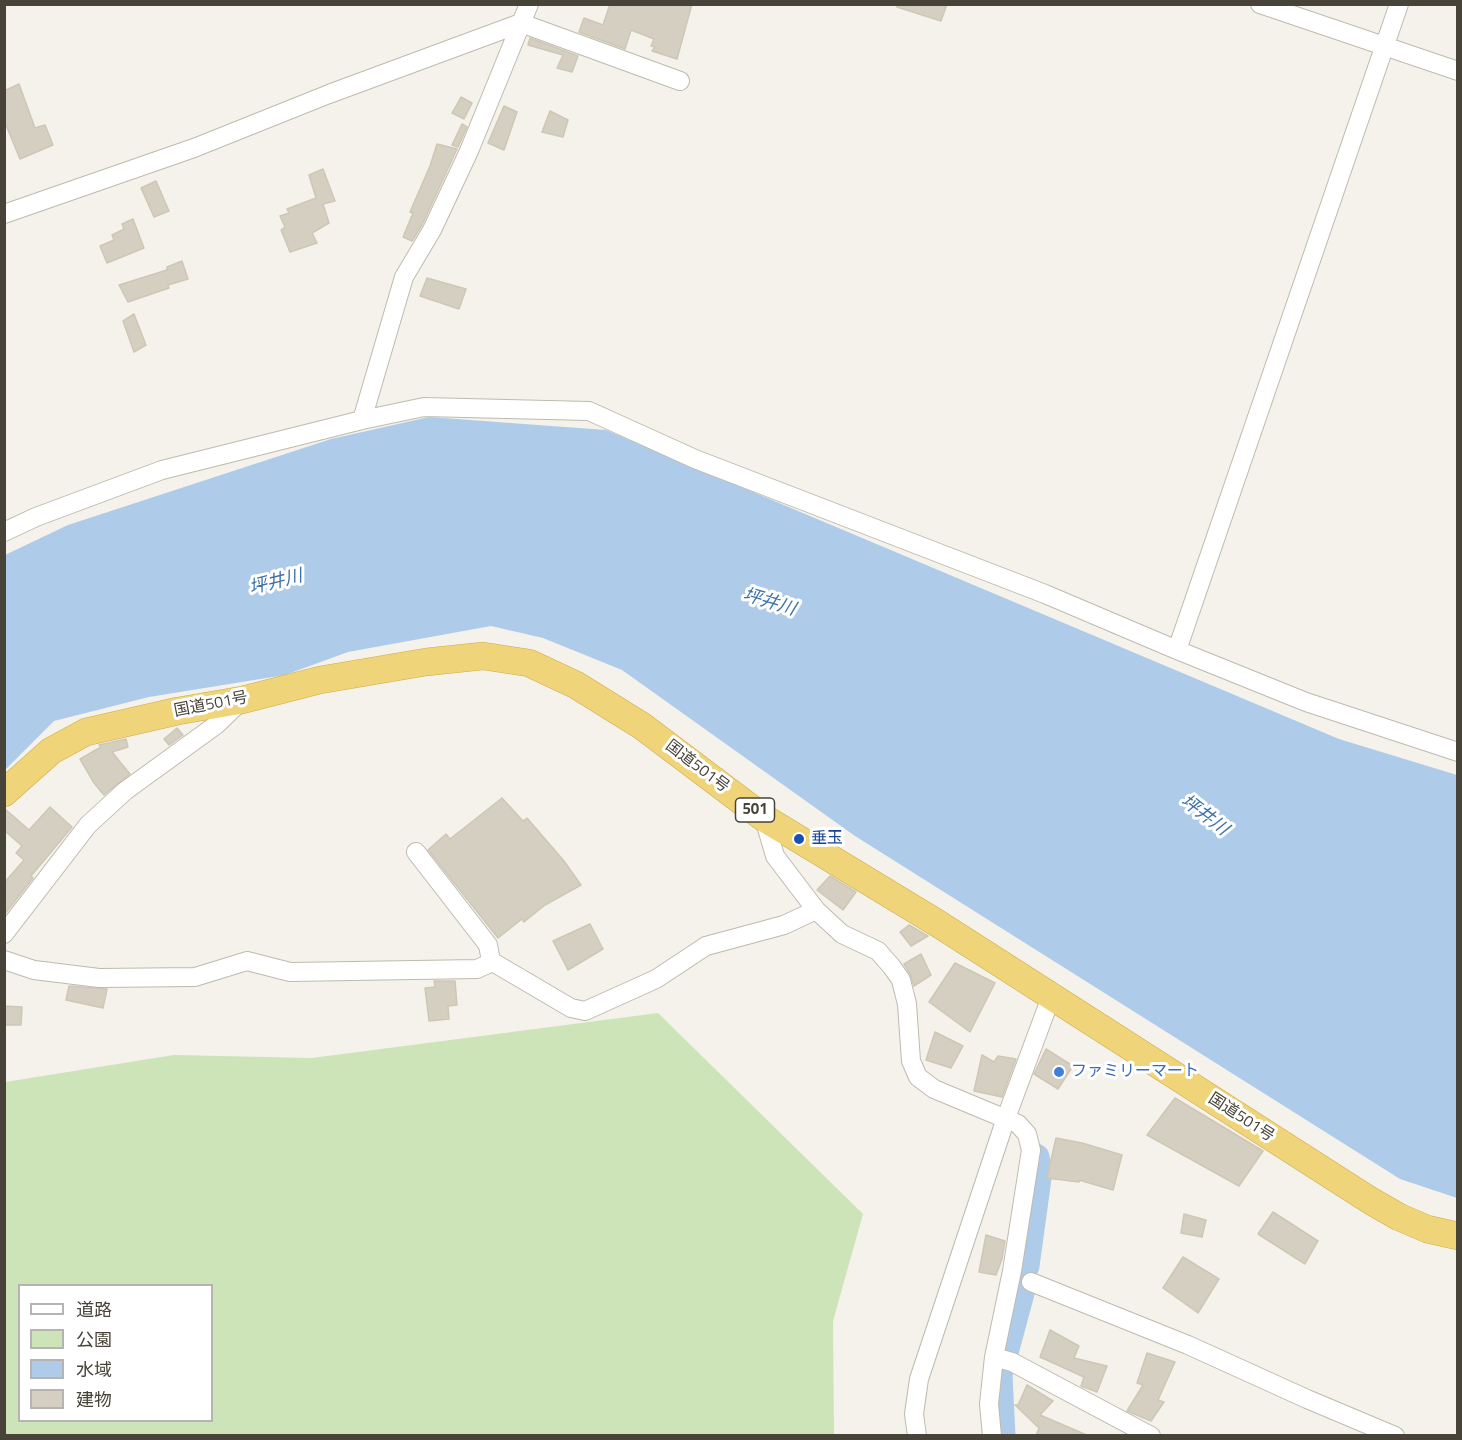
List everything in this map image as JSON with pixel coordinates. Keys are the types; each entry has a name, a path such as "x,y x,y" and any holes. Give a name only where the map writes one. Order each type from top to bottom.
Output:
{"highway":[{"name":"国道501号","path":"4,793 51,751 86,732 178,711 242,700 320,680 426,662 483,656 529,663 576,685 642,726 764,818 937,923 1371,1201 1399,1217 1428,1229 1458,1236"}],"street":[{"path":"362,420 404,277 432,230 470,151 529,4"},
{"path":"1260,4 1458,71"},
{"path":"1177,650 1399,4"},
{"path":"4,214 189,150 329,94 521,23 680,81"},
{"path":"4,532 36,517 162,470 362,420 424,407 589,411 695,459 1045,594 1306,702 1458,752"},
{"path":"4,934 88,825 125,791 216,724 242,700"},
{"path":"764,818 775,856 816,910 842,934 878,951 901,980 907,1004 911,1061 918,1077 934,1089 1018,1124 1027,1134 1031,1150 1012,1270 1002,1359 989,1404 992,1436"},
{"path":"416,852 488,945 490,961"},
{"path":"490,961 571,1008 585,1011 656,979 706,946 784,925 816,910"},
{"path":"4,960 34,970 99,978 195,977 247,961 290,972 477,969 490,961"},
{"path":"917,1436 914,1414 920,1379 1006,1118 1051,997"},
{"path":"1031,1282 1188,1345 1395,1436"},
{"path":"1002,1359 1151,1436"}],"green space":[{"path":"658,1013 863,1214 833,1321 834,1435 5,1435 5,1082 174,1055 312,1058"}],"water":[{"name":"坪井川","path":"429,417 606,430 1339,739 1457,775 1457,1198 1400,1179 855,836 622,670 543,638 491,626 348,652 285,675 149,697 54,721 5,770 5,555 68,525 331,439"}],"building":[{"path":"610,4 692,4 677,59 652,51 655,47 651,46 654,39 631,30 625,49 579,32 584,18 603,25"},
{"path":"897,4 947,4 941,21 897,7"},
{"path":"530,38 578,56 572,72 557,68 563,55 528,45"},
{"path":"19,84 35,128 45,125 53,145 20,159 4,120 4,91"},
{"path":"461,97 472,103 464,119 452,113"},
{"path":"504,106 517,112 504,150 488,143"},
{"path":"550,111 568,120 563,137 542,132"},
{"path":"462,124 467,127 458,147 452,145"},
{"path":"437,144 457,149 422,225 412,241 403,237 413,213 410,212"},
{"path":"323,169 335,201 323,204 329,223 312,233 317,243 290,252 281,230 285,227 280,216 289,213 287,209 316,198 309,175"},
{"path":"156,181 169,211 154,217 141,188"},
{"path":"133,219 144,248 107,263 100,246 114,240 112,235 124,229 122,224"},
{"path":"182,261 188,279 128,302 119,285 167,270 167,267"},
{"path":"427,278 466,289 459,309 420,296"},
{"path":"134,314 146,345 134,352 123,321"},
{"path":"177,728 183,735 169,745 164,739"},
{"path":"126,739 128,747 112,752 130,774 104,795 80,759 101,747 99,745"},
{"path":"502,798 523,821 527,818 564,861 581,885 545,905 524,922 522,919 498,938 428,850 446,834 450,839"},
{"path":"50,807 72,827 31,876 33,878 4,915 4,883 24,860 16,853 22,846 4,830 4,808 29,830"},
{"path":"830,876 856,892 843,910 817,890"},
{"path":"590,924 603,949 568,970 553,941"},
{"path":"909,925 928,936 911,946 900,932"},
{"path":"921,954 931,975 914,986 904,964"},
{"path":"955,963 995,983 970,1032 929,1002"},
{"path":"434,981 455,981 457,1005 448,1006 449,1019 429,1021 425,988 435,987"},
{"path":"69,986 107,989 103,1008 66,1000"},
{"path":"4,1006 22,1007 21,1025 4,1025"},
{"path":"935,1032 963,1046 951,1068 926,1060"},
{"path":"1046,1049 1073,1066 1058,1089 1034,1074"},
{"path":"982,1055 994,1062 998,1056 1016,1059 1002,1097 974,1091"},
{"path":"1175,1098 1263,1151 1239,1186 1147,1135"},
{"path":"1056,1138 1122,1155 1113,1190 1079,1180 1079,1182 1047,1178"},
{"path":"1273,1212 1318,1241 1305,1264 1258,1234"},
{"path":"1184,1214 1206,1220 1202,1237 1181,1233"},
{"path":"986,1235 1005,1241 996,1275 979,1272"},
{"path":"1183,1257 1219,1279 1198,1313 1163,1288"},
{"path":"1050,1330 1079,1346 1074,1358 1107,1366 1097,1392 1081,1386 1084,1377 1040,1357"},
{"path":"1147,1353 1175,1362 1158,1400 1164,1402 1151,1421 1127,1411 1143,1385 1137,1383"},
{"path":"1027,1385 1053,1401 1040,1415 1089,1436 1036,1436 1039,1428 1015,1405 1018,1405"}],"waterway":[{"path":"1026,1266 1039,1171 1036,1157"},
{"path":"1002,1436 999,1375 1024,1282"}],"place":[{"name":"垂玉","path":"799,839"},
{"name":"ファミリーマート","path":"1059,1072"}]}
